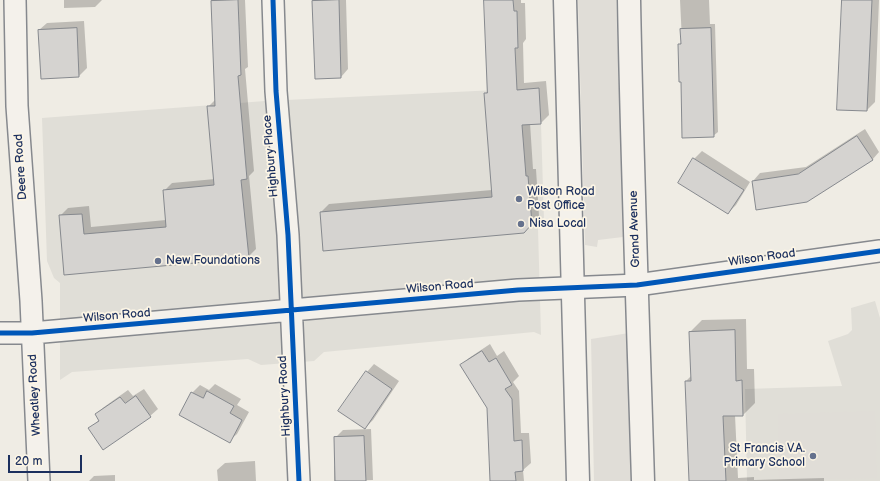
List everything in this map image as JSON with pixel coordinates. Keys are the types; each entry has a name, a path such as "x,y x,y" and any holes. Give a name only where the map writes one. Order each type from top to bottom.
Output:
{"street":[{"name":"Deere Road","path":"15,0 17,106 32,334"},
{"name":"Highbury Place","path":"273,0 276,91 288,235 291,310"},
{"path":"564,0 578,481"},
{"name":"Grand Avenue","path":"629,0 631,117 643,481"},
{"name":"Wilson Road","path":"0,333 32,334 518,290 573,289 637,285 880,251"},
{"name":"Highbury Road","path":"291,310 299,481"},
{"name":"Wheatley Road","path":"32,334 39,481"}],"shaded area":[{"path":"578,0 616,0 623,237 598,240 597,247 585,245"},
{"path":"539,88 544,221 538,229 541,335 534,332 324,352 314,361 261,365 248,359 72,372 60,380 60,283 54,278 47,261 42,118 265,101"},
{"name":"St Francis V.A. Primary School","path":"875,301 880,318 880,481 747,481 745,389 842,386 828,341 848,334 852,330 851,308"},
{"path":"629,333 633,481 594,481 591,339"},
{"path":"875,411 877,478 779,480 778,414"}],"building":[{"path":"238,0 241,75 238,76 247,179 241,180 249,258 64,275 59,215 82,214 84,234 166,227 163,190 214,185 207,106 215,106 211,1"},
{"path":"339,0 341,78 315,79 312,1"},
{"path":"484,0 513,0 514,11 517,11 518,48 515,48 517,90 539,88 541,124 522,125 532,224 524,233 323,251 320,212 492,197 484,93 487,93"},
{"path":"842,0 872,0 867,111 837,110"},
{"path":"77,28 79,77 41,79 38,30"},
{"path":"711,28 714,137 682,138 681,82 679,82 678,44 681,44 680,29"},
{"path":"857,136 873,160 807,202 756,210 752,181 798,174"},
{"path":"693,158 744,190 728,214 678,183"},
{"path":"735,330 736,381 742,380 743,416 723,416 726,481 689,481 685,381 691,381 689,332"},
{"path":"482,351 489,362 496,358 512,385 505,389 512,399 514,441 522,440 523,471 515,472 516,481 490,481 487,408 460,365"},
{"path":"366,371 392,389 365,429 338,411"},
{"path":"207,391 234,406 230,413 242,420 230,443 179,415 191,392 203,398"},
{"path":"136,396 151,417 103,450 88,428 99,421 95,414 120,397 125,403"},
{"path":"364,436 366,481 335,481 334,437"}],"cycle path":[{"path":"273,0 276,91 288,235 299,481"},
{"path":"0,333 32,333 518,290 637,285 880,251"}],"place":[{"name":"Wilson Road Post Office","path":"519,199"},
{"name":"Nisa Local","path":"521,224"},
{"name":"New Foundations","path":"158,261"},
{"name":"St Francis V.A. Primary School","path":"813,456"}]}
